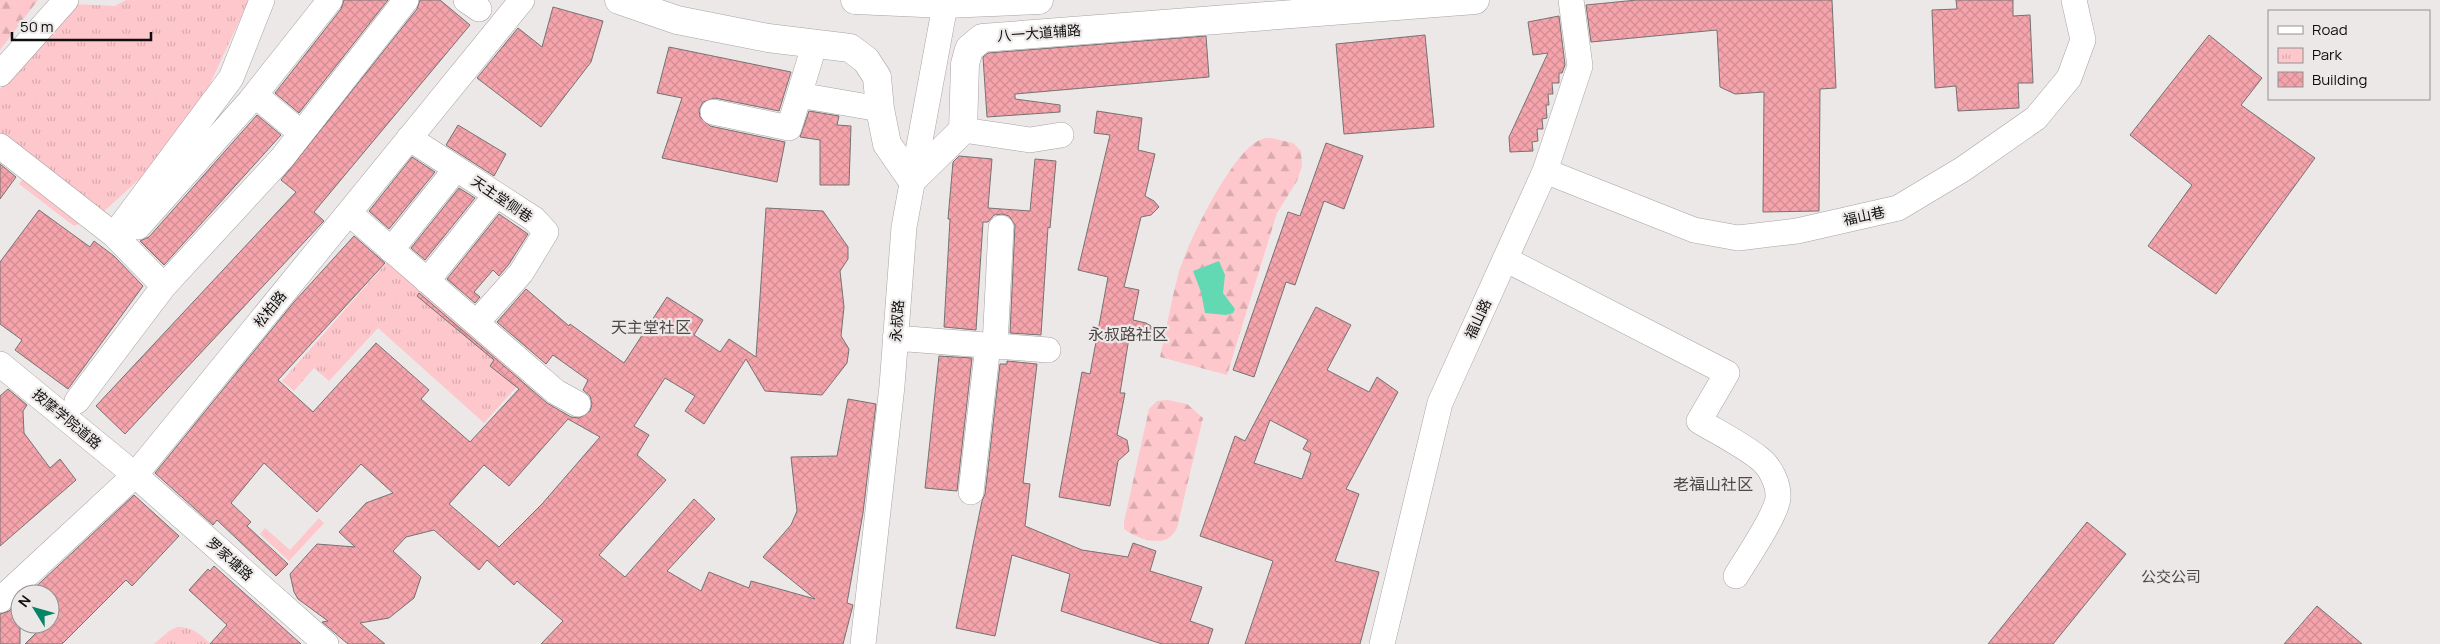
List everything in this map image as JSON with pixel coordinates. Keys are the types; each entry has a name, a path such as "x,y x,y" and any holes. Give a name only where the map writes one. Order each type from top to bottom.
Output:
{"main road":[{"path":"619,0 677,20 768,38 850,48 866,60 877,77 880,109 887,144 912,180 963,130"},
{"path":"855,0 946,2 1039,0"},
{"name":"八一大道辅路","path":"963,130 965,64 969,49 982,38 1476,0"}],"street":[{"path":"0,74 66,0"},
{"path":"119,240 231,78 262,0"},
{"path":"119,240 254,95 330,0"},
{"path":"78,401 164,286 282,158 406,0"},
{"name":"松柏路","path":"0,600 134,475 522,0"},
{"name":"福山路","path":"1382,644 1440,403 1545,171 1580,66 1571,0"},
{"name":"福山巷","path":"1545,171 1694,230 1738,238 1797,231 1898,208 1963,169 2036,118 2069,78 2083,40 2074,0"},
{"name":"永叔路","path":"862,644 895,338 904,227 946,2"},
{"path":"713,112 789,128 815,43"},
{"path":"254,95 301,133"},
{"path":"799,95 880,109"},
{"path":"963,130 1030,140 1061,135"},
{"name":"天主堂侧巷","path":"409,138 534,219 546,232 521,273 476,323"},
{"path":"0,146 119,240 164,286"},
{"path":"391,250 456,169"},
{"path":"427,281 496,195"},
{"path":"349,213 556,392 578,404"},
{"path":"970,492 991,345 1001,228"},
{"path":"1505,259 1727,373 1700,421 1760,459 1772,474 1778,488 1778,500 1772,514 1736,576"},
{"path":"895,338 1048,350"},
{"name":"按摩学院道路","path":"0,364 134,475"},
{"name":"罗家塘路","path":"134,475 326,644"}],"green space":[{"path":"0,0 38,0 0,50"},
{"path":"126,0 249,0 203,99 158,162 100,215 74,226 19,184 31,167 0,144 0,89 73,4 115,6"},
{"path":"1271,138 1293,143 1301,151 1302,166 1297,181 1277,213 1227,375 1160,357 1178,275 1200,222 1236,162 1249,148 1260,140"},
{"path":"388,261 526,376 484,423 378,328 329,381 314,368 294,391 282,381"},
{"path":"1168,400 1187,404 1203,418 1177,528 1167,539 1152,541 1137,537 1124,529 1124,522 1149,409 1157,401"},
{"path":"319,518 324,523 289,561 260,534 265,528 290,550"},
{"path":"177,627 183,627 200,634 211,644 154,644 169,631"}],"shaded area":[{"path":"1219,261 1225,275 1223,293 1235,309 1233,313 1226,315 1205,313 1201,292 1193,271"}],"building":[{"path":"344,0 388,0 299,113 275,93 341,9"},
{"path":"420,0 440,0 470,25 314,212 324,221 125,434 96,406 296,192 281,180 417,9"},
{"path":"1637,0 1832,0 1836,88 1820,89 1819,211 1763,212 1764,92 1735,94 1720,87 1717,30 1591,42 1586,5"},
{"path":"1956,0 2013,0 2013,16 2030,15 2033,83 2018,83 2019,108 1958,111 1956,86 1935,88 1932,10 1957,9"},
{"path":"553,7 603,21 591,62 541,127 477,78 518,28 542,47"},
{"path":"1559,16 1565,65 1562,73 1559,73 1559,83 1552,83 1553,94 1548,94 1549,105 1546,105 1547,118 1542,119 1543,129 1537,129 1538,141 1532,142 1533,151 1510,152 1509,137 1548,53 1533,55 1528,22"},
{"path":"1425,35 1434,127 1344,134 1336,44"},
{"path":"2209,35 2262,78 2241,105 2315,158 2216,294 2148,246 2192,185 2130,135"},
{"path":"1206,36 1209,77 1015,94 1015,99 1060,105 1060,112 987,117 983,57 988,53"},
{"path":"669,47 791,72 779,111 715,98 703,102 699,110 700,117 710,126 785,142 777,182 662,158 682,98 657,93"},
{"path":"809,111 839,116 837,125 851,126 849,185 820,185 820,140 800,137"},
{"path":"1097,111 1142,118 1138,150 1155,154 1145,196 1154,201 1159,207 1151,215 1141,217 1124,287 1139,290 1133,320 1151,326 1151,334 1149,339 1144,341 1129,338 1120,393 1125,393 1117,435 1127,440 1129,451 1118,461 1110,506 1059,497 1082,372 1090,374 1108,277 1078,270 1110,135 1094,133"},
{"path":"257,115 281,135 164,265 140,241 149,237"},
{"path":"458,125 506,154 494,176 446,145"},
{"path":"1326,143 1363,156 1344,209 1324,201 1295,285 1286,282 1254,377 1233,370 1288,212 1300,216"},
{"path":"959,156 992,159 988,208 1030,211 1035,159 1056,161 1050,228 1048,227 1041,335 1010,333 1015,225 1009,216 1002,214 994,215 988,222 983,222 976,330 944,327 950,219 948,219 953,162"},
{"path":"412,157 435,172 389,229 369,211"},
{"path":"0,164 16,177 0,199"},
{"path":"459,188 475,198 425,260 411,248"},
{"path":"766,208 823,211 848,247 848,259 840,271 844,307 841,336 849,349 847,363 822,395 765,391 746,359 704,424 685,411 695,396 665,378 634,426 649,435 637,455 666,480 599,555 625,577 694,499 715,519 667,571 701,591 709,572 749,588 751,581 815,599 763,557 791,525 797,511 791,457 837,456 848,399 876,404 863,513 847,603 853,605 843,644 541,644 563,621 517,581 514,585 487,560 479,570 434,530 406,537 393,551 421,577 414,598 389,618 360,623 385,644 348,644 322,622 328,621 298,599 294,592 290,574 317,544 355,547 339,532 366,503 393,493 361,464 317,512 264,463 231,503 251,522 247,526 288,564 276,576 217,520 213,525 155,473 294,302 354,236 385,263 278,380 313,412 376,343 429,390 421,399 470,442 519,389 490,366 494,360 417,296 419,293 547,403 571,417 579,418 590,411 592,404 590,396 583,390 588,380 553,355 546,364 497,322 526,289 569,326 570,324 624,363 667,297 703,320 694,335 720,352 729,339 756,357","holes":["568,419 600,437 542,504 499,547 449,504 484,465 509,486"]},
{"path":"39,210 90,247 94,241 114,256 143,286 68,389 15,350 22,340 0,324 0,262"},
{"path":"499,214 528,234 499,276 493,270 474,292 480,297 475,303 447,279"},
{"path":"1316,307 1351,325 1327,370 1369,392 1377,377 1398,392 1346,489 1359,494 1335,561 1379,572 1360,644 1245,644 1273,561 1200,536 1235,436 1245,441","holes":["1270,420 1308,440 1303,449 1311,453 1302,479 1254,463"]},
{"path":"939,356 972,358 957,491 925,488"},
{"path":"1007,361 1037,364 1023,483 1030,484 1025,526 1082,550 1128,557 1133,543 1156,551 1150,571 1202,587 1190,621 1213,629 1208,644 1162,644 1061,611 1070,574 1012,555 995,636 956,628 985,494 1000,364 1007,364"},
{"path":"8,389 27,405 23,411 24,433 50,468 60,459 76,480 0,546 0,396"},
{"path":"134,495 179,536 132,586 126,580 62,644 25,644 35,634 60,634 60,584 39,584"},
{"path":"2087,522 2126,554 2053,644 1988,644"},
{"path":"214,566 301,644 210,644 227,625 189,590 208,569 210,571"},
{"path":"2317,606 2362,644 2284,644"},
{"path":"9,611 10,634 20,634 20,644 0,644 0,614"}],"district":[{"name":"天主堂社区","path":"651,327"},
{"name":"永叔路社区","path":"1128,334"},
{"name":"老福山社区","path":"1713,484"},
{"name":"公交公司","path":"2171,577"}]}
